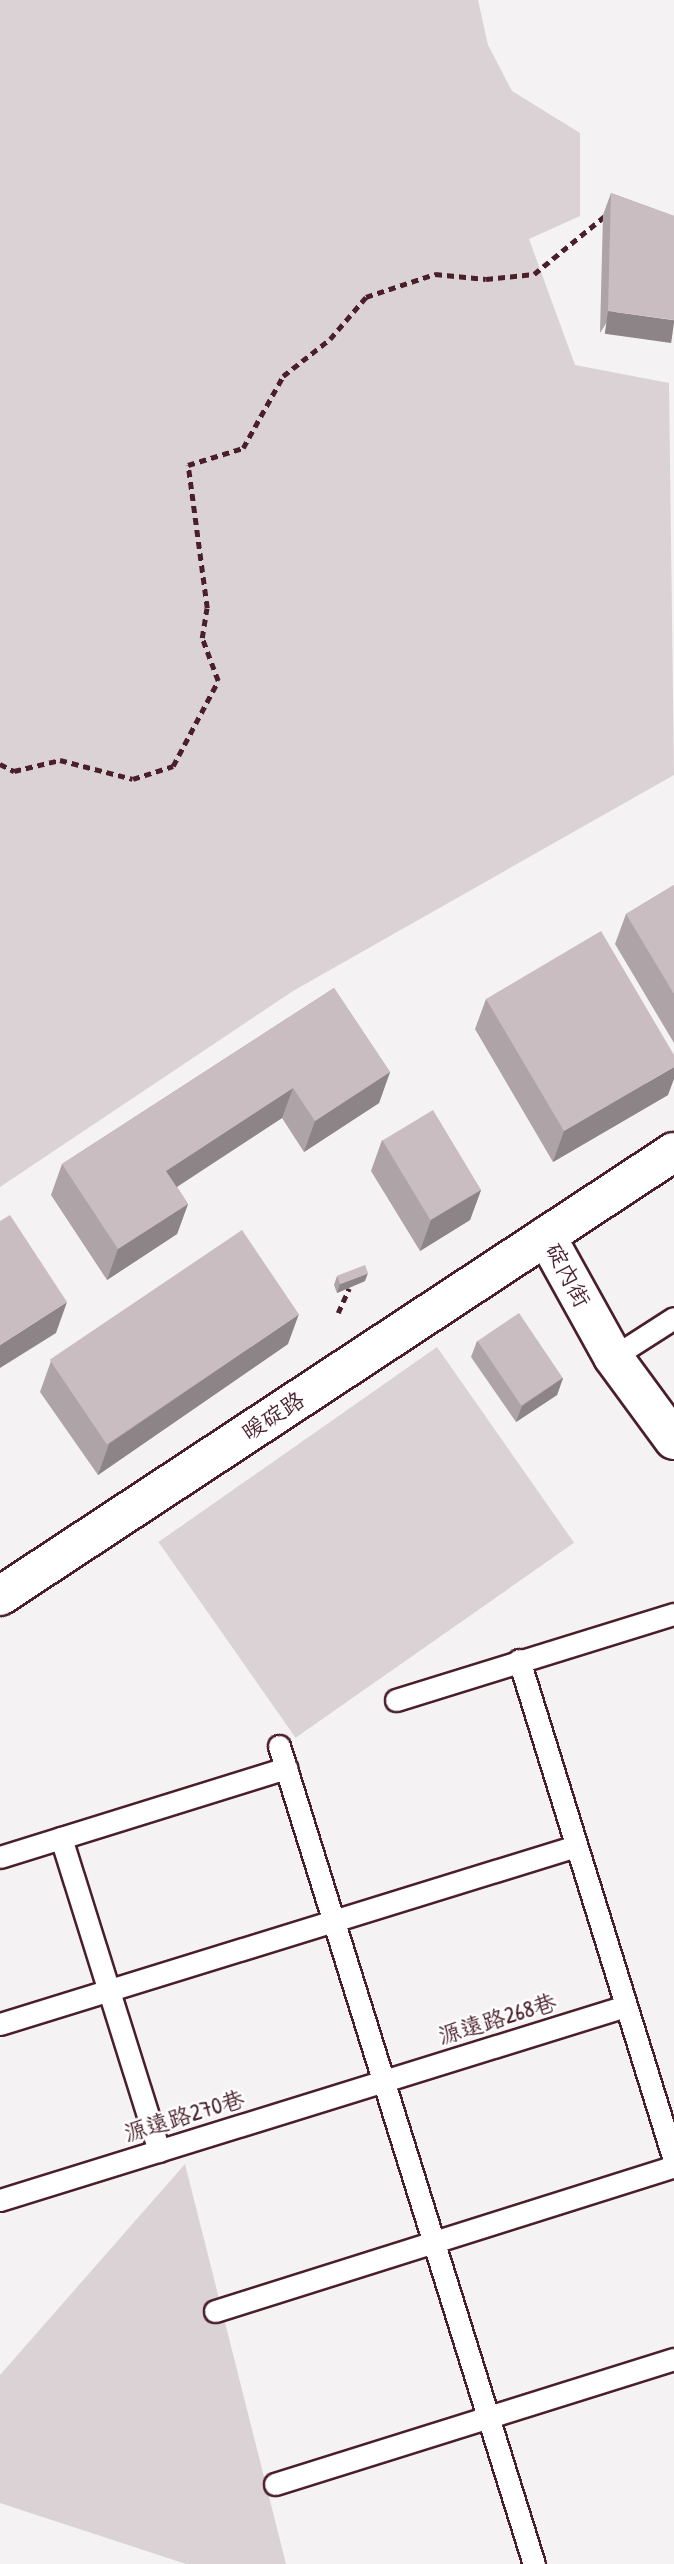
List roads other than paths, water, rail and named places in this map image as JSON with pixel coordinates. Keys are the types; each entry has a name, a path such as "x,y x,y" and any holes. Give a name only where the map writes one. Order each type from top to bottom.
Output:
{"street":[{"name":"碇內街","path":"674,1152 545,1236 613,1357 674,1440"},
{"name":"暖碇路","path":"0,1596 545,1236"}],"lane":[{"path":"613,1357 674,1318"},
{"path":"396,1700 674,1614"},
{"path":"519,1660 674,2160"},
{"path":"279,1746 534,2564"},
{"path":"0,1857 286,1768"},
{"path":"61,1838 159,2151"},
{"path":"0,2024 576,1846"},
{"name":"源遠路268巷","path":"383,2082 626,2006"},
{"name":"源遠路270巷","path":"0,2200 383,2082"},
{"path":"215,2311 674,2166"},
{"path":"275,2484 674,2359"}]}
